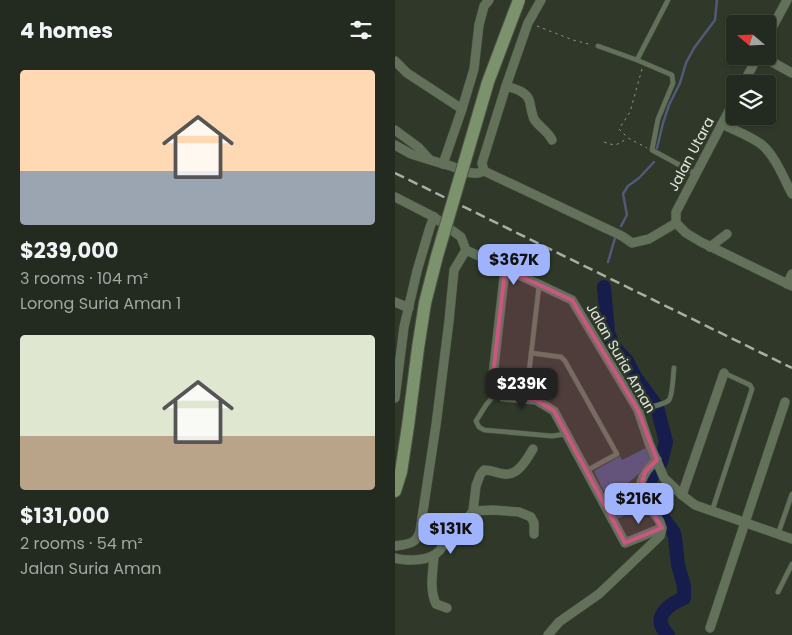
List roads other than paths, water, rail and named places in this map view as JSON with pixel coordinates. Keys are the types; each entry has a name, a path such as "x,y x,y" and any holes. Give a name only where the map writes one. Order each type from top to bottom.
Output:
{"street":[{"path":"443,164 474,69 479,25 484,6 489,0"},
{"path":"395,491 401,472 425,303 488,82 519,0"},
{"path":"484,171 482,163 506,86 528,23 541,0"},
{"path":"776,21 787,0"},
{"path":"395,61 407,73 462,109"},
{"path":"776,64 792,72"},
{"path":"506,86 520,90 527,95 533,116 552,140"},
{"name":"Jalan Utara","path":"676,223 676,212 726,116"},
{"path":"722,124 761,144 778,168 792,194"},
{"path":"395,130 418,147 429,159"},
{"path":"395,145 411,154 473,174 484,171 622,236 632,243 649,240 676,223 686,233 711,247 790,285 792,274"},
{"path":"395,197 434,217 461,237 466,250 455,270 423,518 416,541 400,545 395,541"},
{"path":"395,398 399,325 409,308 417,271 434,217"},
{"path":"711,247 727,234"},
{"name":"Jalan Suria Aman","path":"466,250 572,300 638,410 649,443 664,478 682,495 695,505 792,539"},
{"path":"505,269 492,384 503,397 536,400 554,411 625,543 662,528"},
{"path":"395,302 409,308"},
{"path":"682,495 724,373"},
{"path":"709,628 745,522 789,404"},
{"path":"447,534 460,528 473,511 476,486 480,474 484,470 513,474 523,464 533,449"},
{"path":"548,635 559,622 599,594 660,536 661,524 642,499 640,490 645,472 657,460"},
{"path":"473,511 519,512 531,518 534,523 533,534"},
{"path":"423,518 441,523 447,534 445,542 434,556 432,578 433,597 436,604 447,608"},
{"path":"395,558 422,560 434,556"}],"lane":[{"path":"637,60 668,0"},
{"path":"598,46 672,75 673,83 658,119 652,150 696,174"},
{"path":"526,398 539,285"},
{"path":"531,353 561,357 565,360 617,454 586,471"},
{"path":"638,410 665,403 669,400 674,368"},
{"path":"712,511 752,389 750,385 724,373"},
{"path":"503,397 492,398 486,405 476,421 479,427 484,430 552,436 566,434"},
{"path":"778,534 792,494"},
{"path":"778,592 792,564"}],"waterway":[{"path":"657,148 669,105 680,83 686,63 694,48 715,20 717,0"},
{"path":"621,226 627,215 623,194 628,186 639,178 654,162"},
{"path":"608,262 615,238"},
{"path":"604,287 608,333 614,347 627,361 634,375 657,407 666,442 661,462 647,488 647,496 673,531 678,565 684,586 684,598 667,608 661,618 663,629 668,635"}],"railway":[{"path":"395,173 792,368"}]}
